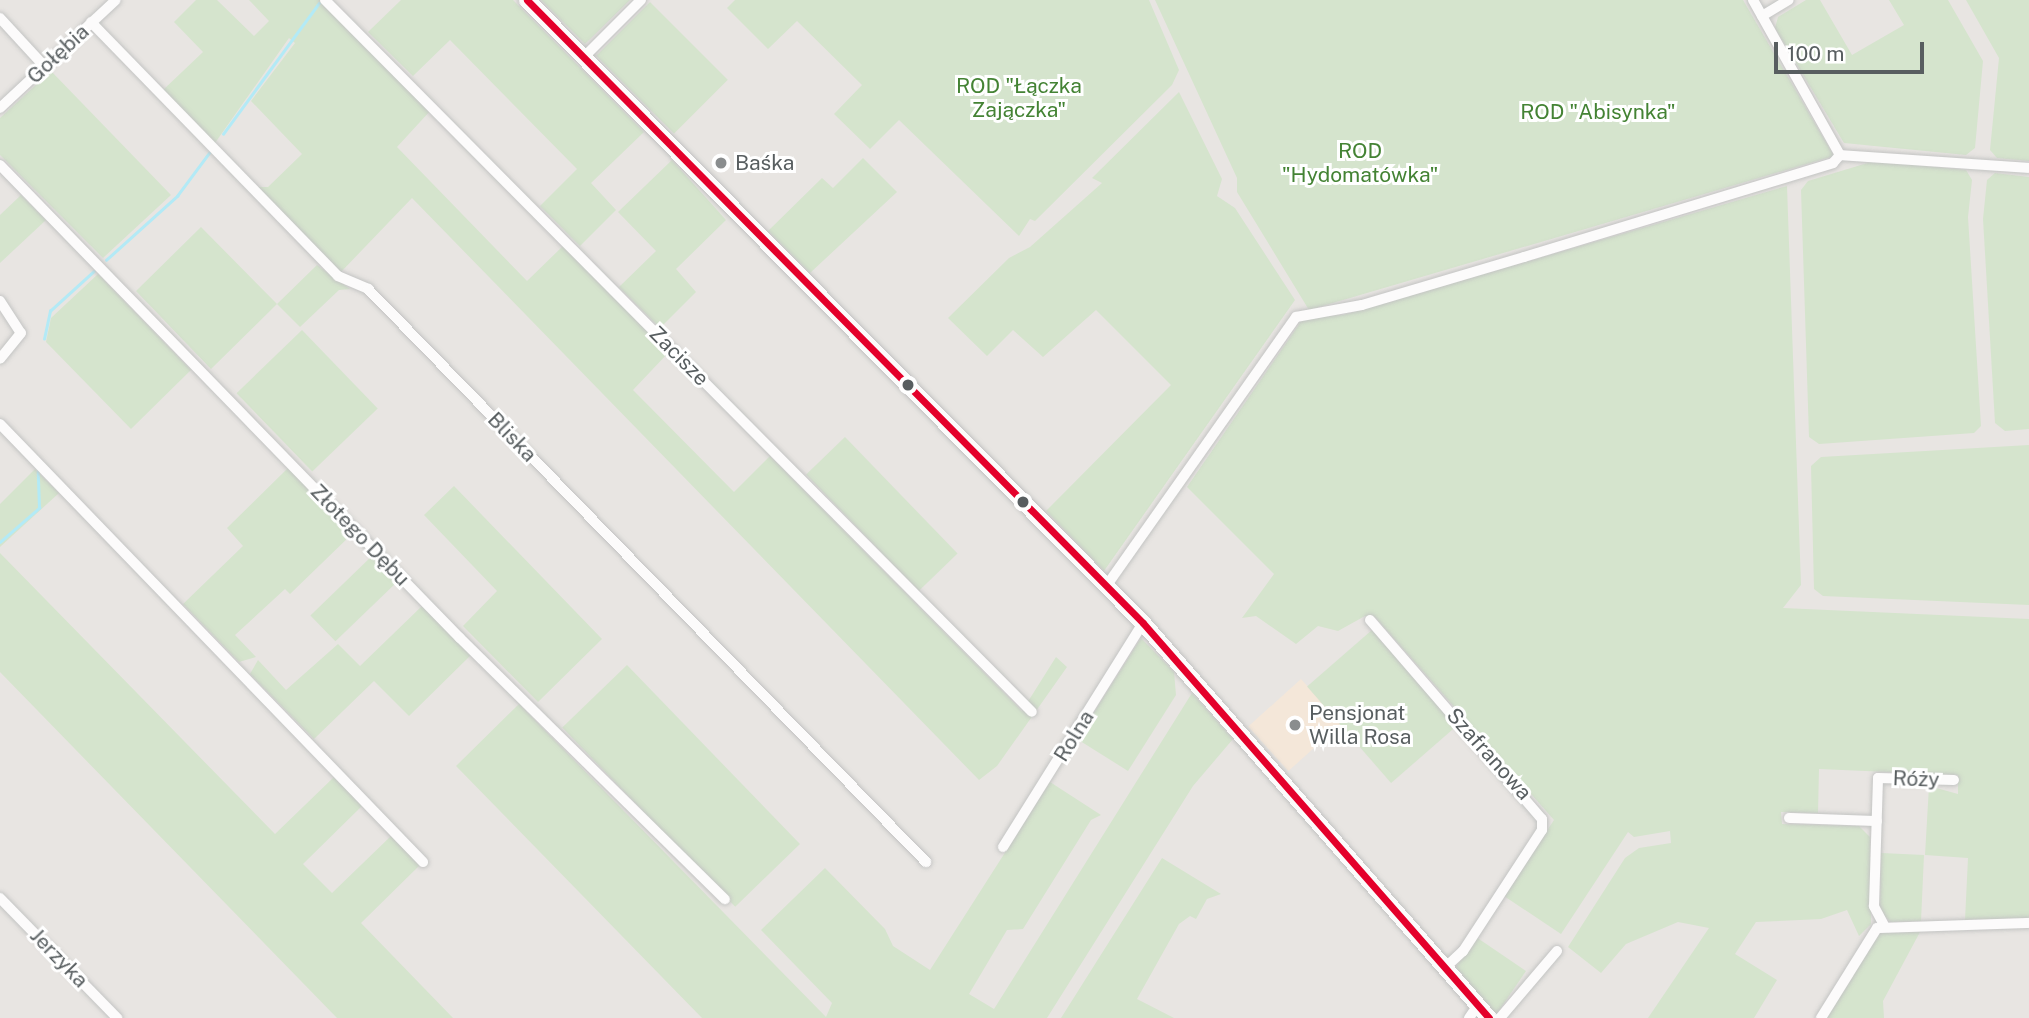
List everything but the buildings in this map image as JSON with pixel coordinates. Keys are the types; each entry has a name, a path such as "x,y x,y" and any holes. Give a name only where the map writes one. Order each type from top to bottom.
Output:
{"street":[{"name":"Gołębia","path":"0,108 116,0"},
{"name":"Zacisze","path":"325,0 1032,712"},
{"path":"527,0 887,370 1143,623 1446,967 1478,1014"},
{"path":"583,58 641,0"},
{"path":"1753,0 1840,155"},
{"path":"1762,16 1789,0"},
{"path":"0,18 45,67"},
{"name":"Bliska","path":"92,22 338,276 368,289 926,862"},
{"path":"1107,585 1296,317 1362,305 1524,257 1832,163 1840,155 2029,168"},
{"name":"Złotego Dębu","path":"0,165 460,638 725,900"},
{"path":"0,301 21,333 0,359"},
{"path":"0,424 423,862"},
{"name":"Szafranowa","path":"1370,620 1542,820 1542,830 1463,951 1446,967"},
{"name":"Rolna","path":"1003,848 1143,623"},
{"name":"Róży","path":"1885,928 1874,906 1878,778 1954,780"},
{"path":"1789,818 1877,821"},
{"name":"Jerzyka","path":"0,898 117,1018"},
{"path":"1821,1018 1871,933 1885,928 2029,923"},
{"path":"1500,1018 1557,951"}],"shaded area":[{"name":"Pensjonat Willa Rosa","path":"1301,679 1341,724 1288,771 1248,727"}],"green space":[{"path":"196,0 217,0 254,36 269,21 249,0 320,0 431,110 397,147 527,281 563,246 669,352 633,390 734,492 770,456 1022,711 1056,657 1067,667 997,766 979,780 412,198 341,272 257,187 268,187 302,154 251,101 295,43 289,38 215,143 163,90 203,52 174,22"},
{"path":"401,0 513,0 644,132 591,183 616,210 580,246 540,206 577,169 450,40 413,76 368,32"},
{"path":"541,0 630,0 585,44"},
{"name":"ROD \"Łączka Zajączka\"","path":"735,0 1149,0 1179,70 1172,85 1035,221 1030,219 1019,236 899,120 870,149 834,114 862,85 797,21 768,49 727,8"},
{"path":"1155,0 1743,0 1834,156 1309,310 1237,192 1237,178"},
{"path":"1806,0 1820,0 1852,55 1904,25 1889,0 1948,0 1983,61 1975,148 1966,155 1844,143 1775,28 1778,17"},
{"path":"1966,0 2029,0 2029,161 1997,158 1990,150 1999,58"},
{"path":"650,2 728,80 674,134 596,56"},
{"path":"51,71 171,195 103,258 0,155 0,118"},
{"path":"1179,92 1222,179 1217,196 1235,208 1295,300 1104,571 1046,511 1171,385 1096,310 1043,357 1013,330 987,356 948,318 1009,258 1030,247 1102,183 1092,178"},
{"path":"863,158 897,192 810,273 768,231 822,178 833,188"},
{"path":"672,160 726,220 676,269 696,292 660,328 619,287 656,251 618,212"},
{"path":"1874,161 1966,170 1972,180 1968,217 1981,426 1974,433 1819,444 1809,437 1801,190 1808,181"},
{"path":"1995,173 2029,177 2029,429 2005,431 1995,423 1983,219 1987,180"},
{"path":"1787,186 1801,585 1783,608 2029,619 2029,918 1965,920 1968,858 1925,855 1929,786 1958,794 1958,775 1819,769 1818,813 1781,812 1782,824 1859,826 1870,837 1871,924 1859,936 1847,910 1821,919 1756,922 1735,954 1777,980 1754,1018 1648,1018 1709,928 1678,922 1626,944 1601,973 1568,947 1625,858 1639,848 1671,843 1670,831 1634,837 1628,832 1561,934 1504,896 1554,820 1375,617 1365,616 1338,631 1318,626 1296,644 1256,616 1242,618 1274,574 1187,487 1304,317 1343,315"},
{"path":"21,195 46,220 0,263 0,215"},
{"path":"201,227 277,304 211,369 136,291"},
{"path":"317,265 350,289 339,290 300,327 277,304"},
{"path":"98,274 191,370 131,429 46,342 51,318"},
{"path":"302,330 378,408 312,472 237,393"},
{"path":"845,437 958,554 919,591 806,475"},
{"path":"2029,445 2029,605 1823,596 1814,589 1811,466 1821,457"},
{"path":"288,468 352,534 290,594 285,589 235,635 256,657 239,662 183,604 243,546 227,528"},
{"path":"35,469 59,493 0,547 0,504"},
{"path":"454,486 602,639 538,702 463,626 497,591 424,515"},
{"path":"0,553 275,834 334,777 362,806 303,864 332,893 391,836 420,865 361,923 453,1018 337,1018 0,672"},
{"path":"373,555 398,581 335,641 310,615"},
{"path":"422,606 471,655 409,716 374,681 314,739 250,674 258,660 286,690 338,644 360,666"},
{"path":"1372,630 1456,727 1391,783 1307,686"},
{"path":"1141,638 1174,672 1176,695 1128,771 1077,739"},
{"path":"627,665 800,844 735,907 562,728"},
{"path":"1192,693 1233,739 1193,786 1047,1018 702,1018 456,766 519,704 826,1017 832,1003 761,930 825,868 885,929 893,946 930,970 1050,782 1101,815 1091,820 1023,929 1007,930 969,994 994,1009"},
{"path":"1881,853 1924,855 1921,921 1891,922 1880,912"},
{"path":"1162,858 1221,894 1207,899 1196,919 1190,916 1179,924 1137,999 1174,1018 1061,1018"},
{"path":"1920,932 1883,1001 1884,1018 1826,1018 1877,933"},
{"path":"1476,937 1526,971 1496,1015 1456,967"}],"waterway":[{"path":"223,134 319,3"},
{"path":"106,260 177,196 209,153"},
{"path":"44,339 50,311 94,271"},
{"path":"0,542 39,508 38,472"}],"transit line":[{"path":"527,0 1143,623 1489,1018"}],"place":[{"name":"Baśka","path":"721,163"},
{"name":"Pensjonat Willa Rosa","path":"1295,725"}],"park label":[{"name":"ROD \"Abisynka\"","path":"1598,112"},
{"name":"ROD \"Hydomatówka\"","path":"1360,163"}]}
